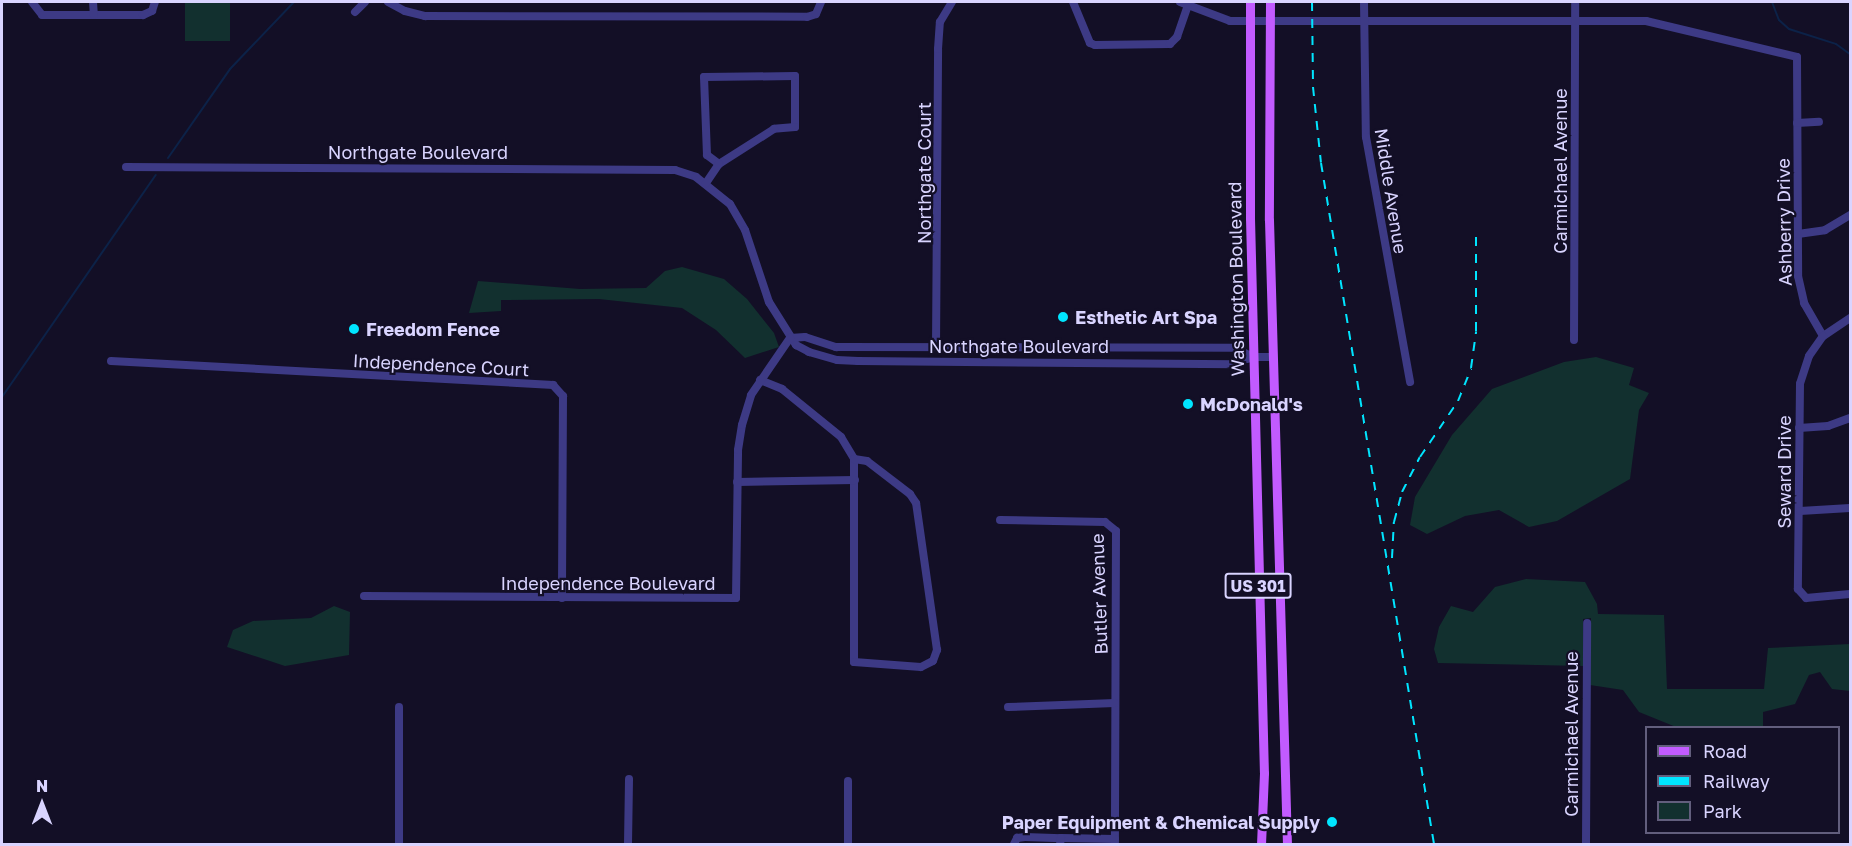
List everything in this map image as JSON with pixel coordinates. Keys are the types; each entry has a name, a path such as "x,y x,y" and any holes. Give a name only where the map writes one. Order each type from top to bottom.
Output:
{"main road":[{"name":"Washington Boulevard","path":"1250,2 1252,357 1264,773 1261,844"},
{"name":"Washington Boulevard","path":"1270,2 1273,357 1287,844"}],"street":[{"path":"32,2 35,11 42,15 149,13 155,2"},
{"path":"93,2 94,15"},
{"path":"354,12 365,2"},
{"path":"388,2 405,11 425,16 807,17 816,14 821,2"},
{"name":"Northgate Court","path":"936,347 938,50 940,22 952,2"},
{"path":"1073,2 1090,43 1095,45 1170,44 1177,37 1184,3 1230,21 1575,19"},
{"name":"Middle Avenue","path":"1364,2 1366,136 1410,382"},
{"name":"Carmichael Avenue","path":"1574,340 1575,2"},
{"name":"Ashberry Drive","path":"1575,19 1662,23 1797,57 1798,234 1801,293 1822,336"},
{"path":"706,183 718,164 774,129 795,127 795,76 704,77 705,150 718,164"},
{"path":"1797,123 1819,122"},
{"name":"Northgate Boulevard","path":"126,166 662,168 687,173 722,195 737,214 769,302 790,338 809,352 837,360 1234,364 1252,357 1273,357"},
{"path":"1798,234 1825,230 1851,215"},
{"path":"1822,336 1851,318"},
{"name":"Seward Drive","path":"1822,336 1801,376 1799,592 1806,598 1851,594"},
{"name":"Northgate Boulevard","path":"790,338 805,337 836,347 1236,348 1252,357"},
{"name":"Independence Boulevard","path":"364,596 736,598 737,482 742,425 751,395 790,338"},
{"name":"Independence Court","path":"111,361 553,385 563,396 562,598"},
{"path":"760,380 782,388 841,437 854,459 854,662 921,668 933,661 937,650 916,503 910,494 867,461 854,459"},
{"path":"1799,428 1828,426 1851,418"},
{"path":"737,482 855,480"},
{"path":"1800,511 1851,508"},
{"name":"Butler Avenue","path":"1000,520 1105,522 1114,527 1115,842"},
{"name":"Carmichael Avenue","path":"1586,844 1587,623"},
{"path":"1008,706 1115,703"},
{"path":"399,707 399,844"},
{"path":"628,844 629,779"},
{"path":"848,781 848,844"},
{"path":"1014,844 1017,838 1115,842"}],"green space":[{"path":"185,2 230,2 230,41 185,41"},
{"path":"682,267 724,279 747,299 774,333 779,347 745,358 716,330 682,308 599,299 501,300 501,311 469,313 478,281 580,289 646,288 665,271"},
{"path":"1596,357 1634,368 1629,385 1649,393 1639,410 1630,479 1557,521 1529,527 1499,510 1465,516 1427,534 1410,525 1415,497 1452,435 1492,389 1564,362"},
{"path":"1526,579 1585,582 1597,604 1598,614 1664,615 1667,689 1764,689 1768,648 1850,644 1850,691 1832,689 1820,672 1809,675 1795,704 1763,712 1763,726 1674,726 1639,712 1623,690 1590,685 1591,618 1583,619 1583,666 1438,663 1434,649 1439,627 1451,606 1473,612 1495,587"},
{"path":"334,606 350,612 349,655 285,666 227,647 233,630 253,621 311,618"}],"waterway":[{"path":"168,158 230,69 294,2"},
{"path":"1772,2 1779,20 1789,29 1836,44 1850,54"},
{"path":"2,397 156,175"}],"railway":[{"path":"1312,2 1313,87 1321,163 1434,844"},
{"path":"1392,558 1394,522 1402,492 1420,457 1458,401 1471,368 1476,331 1476,235"}],"place":[{"name":"Esthetic Art Spa","path":"1063,317"},
{"name":"Freedom Fence","path":"354,329"},
{"name":"McDonald's","path":"1188,404"},
{"name":"Paper Equipment & Chemical Supply","path":"1332,822"}]}
